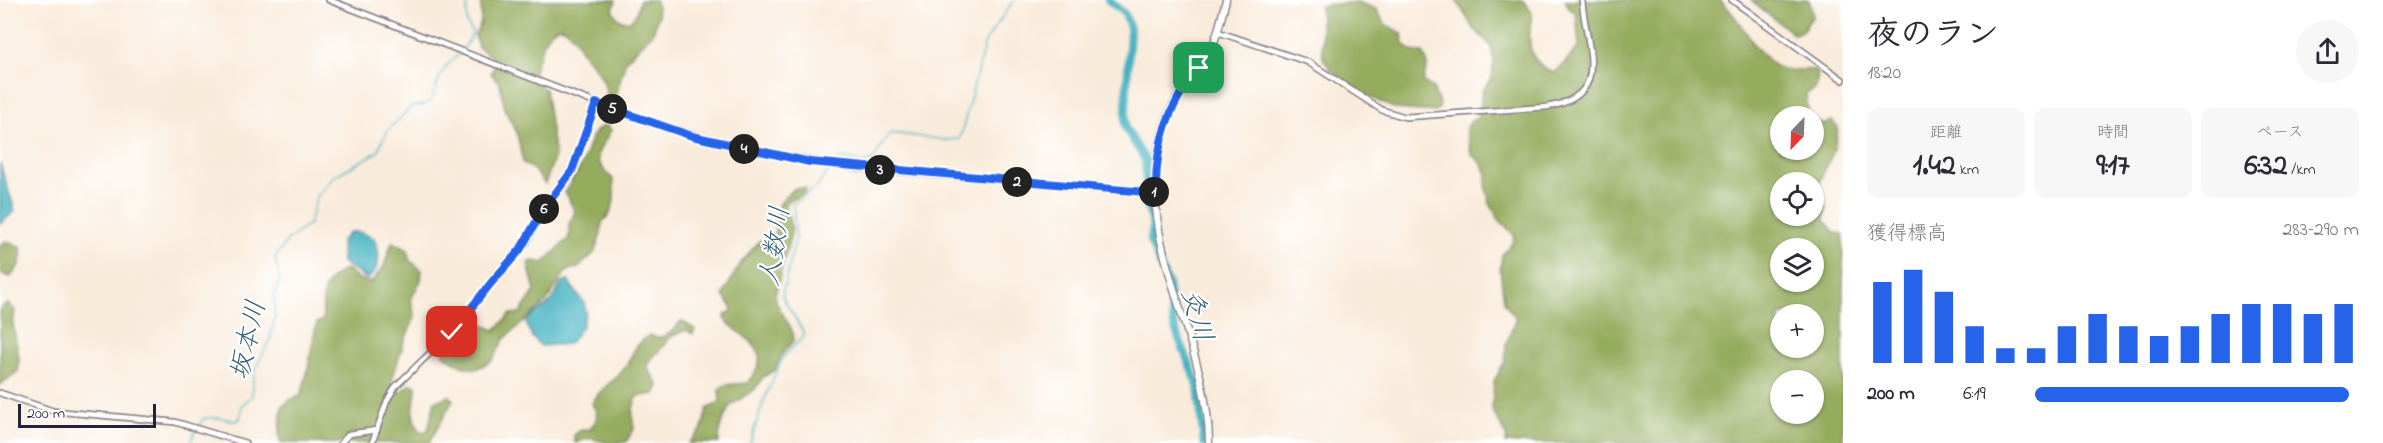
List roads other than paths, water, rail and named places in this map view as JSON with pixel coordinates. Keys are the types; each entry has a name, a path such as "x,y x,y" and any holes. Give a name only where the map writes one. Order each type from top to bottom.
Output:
{"main road":[{"path":"1209,443 1204,391 1162,246 1156,193 1158,153 1169,114 1181,91 1205,61 1218,32 1226,0"}],"street":[{"path":"329,0 596,103 692,136 810,162 1156,193"},
{"path":"1218,32 1308,62 1382,110 1405,117 1547,107 1569,102 1577,97 1590,77 1592,62 1582,0"},
{"path":"1732,0 1843,80"},
{"path":"372,443 387,400 395,387 459,326 491,283 527,242 543,210 572,171 596,103"},
{"path":"0,393 53,411 175,422 244,443"},
{"path":"341,443 349,434 377,430"}],"water":[{"path":"0,163 15,211 0,224"},
{"path":"350,232 359,232 374,238 376,243 379,255 377,266 367,279 342,262 341,241"},
{"path":"563,281 568,281 584,303 586,312 582,326 569,344 541,346 532,337 526,323 555,297"}],"waterway":[{"name":"坂本川","path":"463,50 473,33 467,24 467,0"},
{"name":"人数川","path":"836,163 842,158 863,163 873,160 892,133 945,140 960,139 985,42 1014,0"},
{"name":"灸川","path":"1108,0 1125,14 1130,28 1125,127 1145,160 1146,182"},
{"name":"坂本川","path":"199,426 204,418 235,421 240,419 242,405 252,396 254,372 270,339 275,317 274,296 280,281 275,258 288,240 309,224 317,196 334,176 378,152 387,132 413,106 431,100 443,71 460,53"},
{"name":"人数川","path":"750,443 764,400 783,357 805,335 782,296 796,236 793,204 817,187 832,166"},
{"name":"灸川","path":"1146,200 1153,226 1150,241 1168,283 1174,326 1198,386 1204,443"},
{"name":"坂本川","path":"190,443 196,430"}]}
